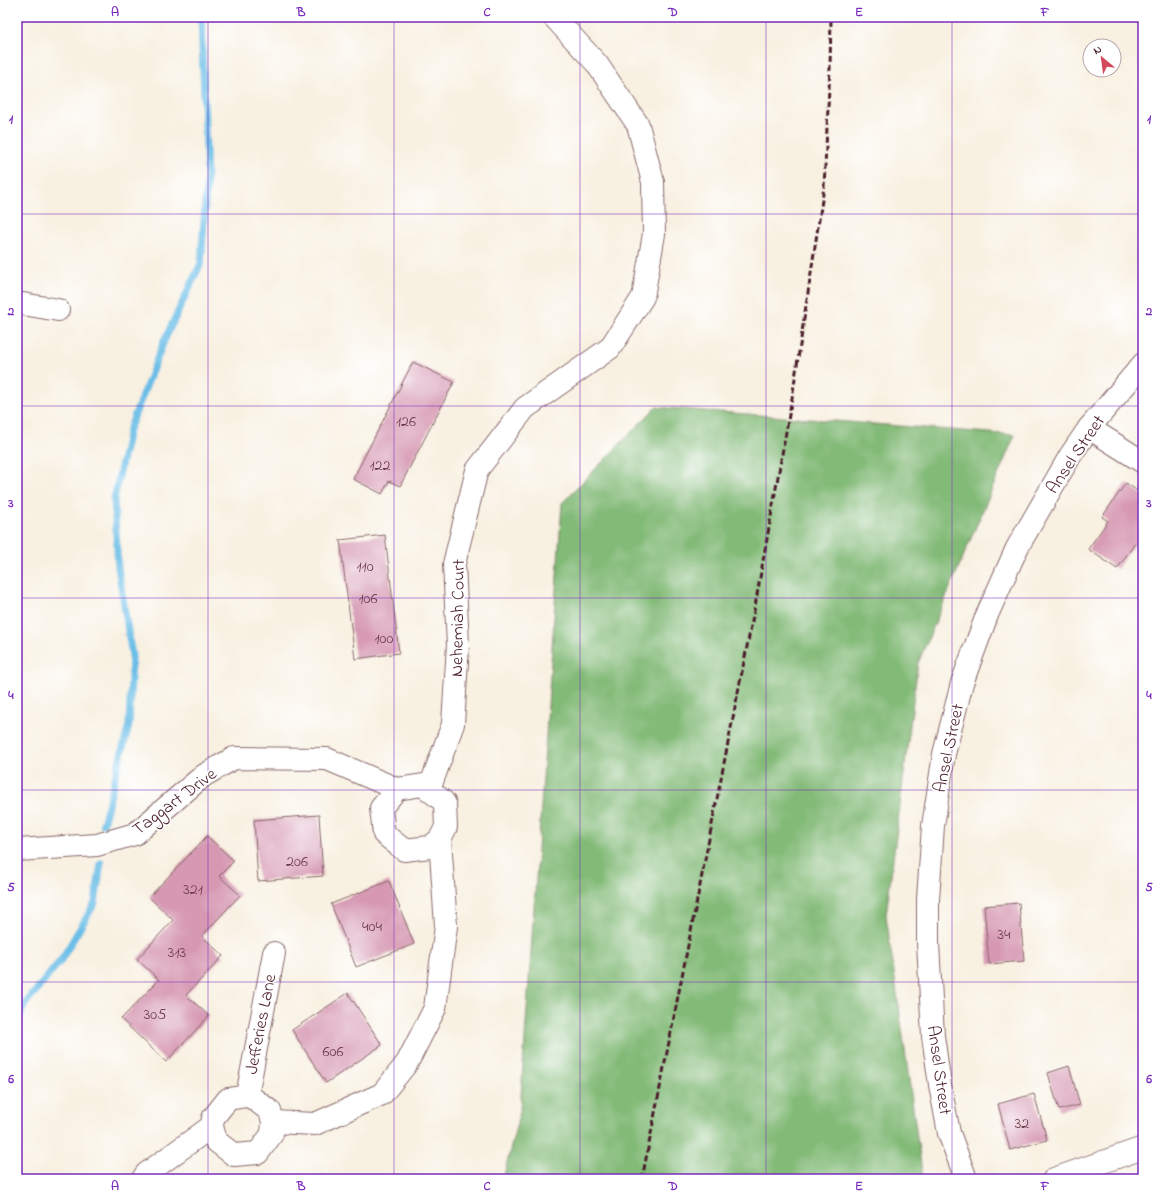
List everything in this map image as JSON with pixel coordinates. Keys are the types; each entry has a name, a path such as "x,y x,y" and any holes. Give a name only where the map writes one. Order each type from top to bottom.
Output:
{"street":[{"name":"Nehemiah Court","path":"429,790 453,724 458,645 454,564 477,470 525,408 610,348 643,297 654,234 652,182 638,125 597,64 554,17"},
{"path":"17,303 58,310"},
{"name":"Ansel Street","path":"966,1179 949,1133 933,1036 928,943 928,899 933,826 943,761 962,684 987,615 1017,548 1070,456 1089,428 1143,364"},
{"path":"1089,428 1143,462"},
{"name":"Taggart Drive","path":"17,850 97,845 135,834 203,776 234,758 327,759 397,788"},
{"path":"423,785 429,790 445,804 446,827 440,839 430,847 404,850 384,834 381,808 397,788 423,785"},
{"path":"273,1122 315,1124 382,1094 407,1063 435,1008 446,926 440,839"},
{"name":"Jefferies Lane","path":"247,1096 274,953"},
{"path":"247,1096 251,1096 270,1111 273,1122 272,1134 258,1153 234,1156 216,1141 212,1126 213,1118 228,1099 247,1096"},
{"path":"143,1179 146,1174 212,1126"},
{"path":"1054,1179 1143,1148"}],"green space":[{"path":"656,407 1015,435 918,663 886,915 923,1179 503,1179 520,1110 562,503"}],"building":[{"path":"413,362 454,382 400,486 389,481 382,494 353,479"},
{"path":"1126,483 1143,495 1143,532 1117,569 1088,549 1108,521 1102,517"},
{"path":"385,535 399,653 355,659 340,540"},
{"path":"319,815 323,876 258,881 254,820"},
{"path":"207,836 234,861 219,876 240,895 202,936 223,956 186,995 209,1016 166,1062 121,1019 159,980 137,959 173,920 149,897"},
{"path":"389,881 414,944 356,967 331,904"},
{"path":"1019,903 1024,961 989,964 984,906"},
{"path":"348,993 382,1045 326,1083 292,1030"},
{"path":"1069,1066 1080,1105 1059,1110 1048,1073"},
{"path":"1034,1094 1047,1140 1010,1150 998,1104"},
{"path":"321,1174 328,1179 318,1179"}],"waterway":[{"path":"103,824 129,725 132,656 118,567 114,499 129,430 164,341 201,263 207,177 201,17"},
{"path":"17,1024 25,1004 61,960 95,903 101,863"}],"railway":[{"path":"642,1179 755,606 792,398 824,187 831,17"}]}
